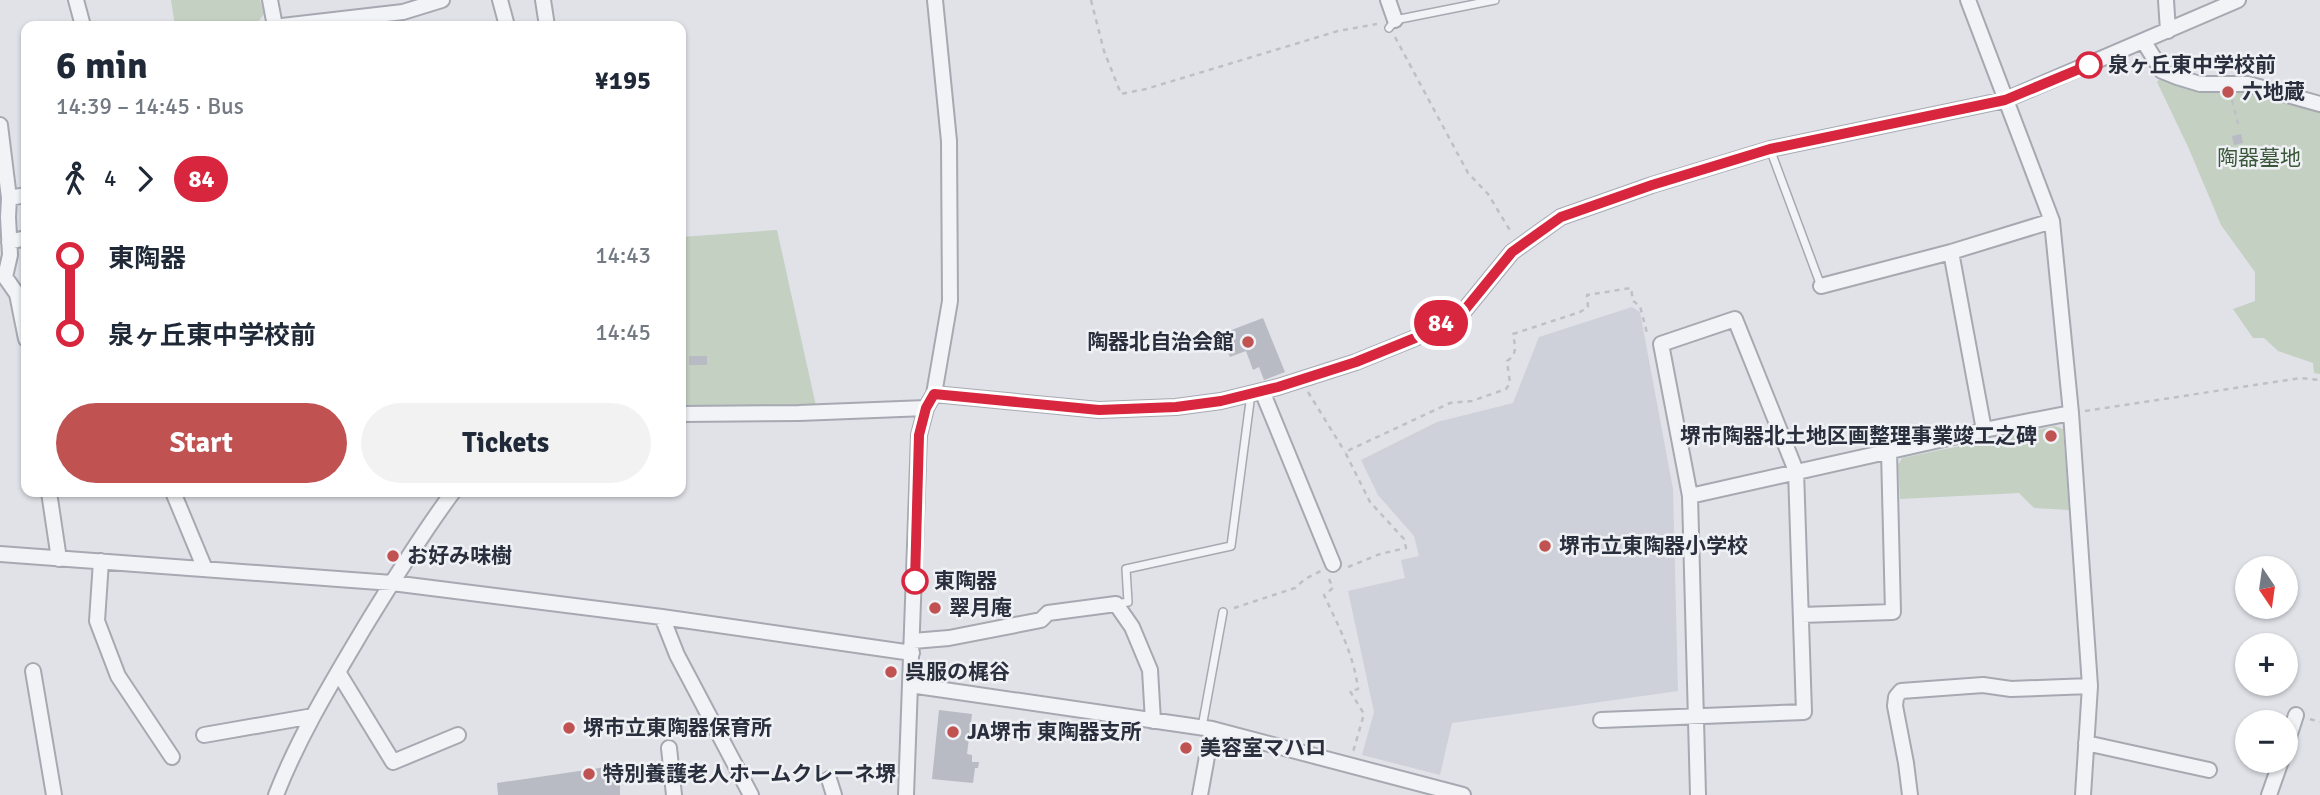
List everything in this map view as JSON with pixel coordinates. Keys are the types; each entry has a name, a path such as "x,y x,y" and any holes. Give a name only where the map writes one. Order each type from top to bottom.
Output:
{"street":[{"path":"76,0 82,21"},
{"path":"270,0 274,21"},
{"path":"325,21 403,12 442,0"},
{"path":"500,0 506,21"},
{"path":"543,0 546,21"},
{"path":"906,795 919,435 926,408 934,394 950,301 949,141 935,0"},
{"path":"1388,0 1392,24"},
{"path":"1968,0 2052,221 2071,414 2090,686 2082,795"},
{"path":"2166,0 2168,31"},
{"path":"934,394 1099,410 1176,407 1256,392 1300,380 1403,343 1463,312 1512,252 1561,217 1652,185 1770,149 2005,100 2238,0"},
{"path":"2144,42 2162,71 2200,84 2248,84 2320,104"},
{"path":"0,125 9,198 10,256 3,276 21,303"},
{"path":"9,198 21,196"},
{"path":"1821,286 1951,253 2052,221"},
{"path":"9,242 21,239"},
{"path":"1951,253 1984,430"},
{"path":"1601,720 1696,717 1804,712 1796,471 1735,320 1661,344 1690,496 1696,717 1698,795"},
{"path":"1256,392 1336,569"},
{"path":"686,414 926,408"},
{"path":"1690,496 1984,430 2071,414"},
{"path":"1801,615 1894,612 1889,451"},
{"path":"50,497 59,559"},
{"path":"175,497 205,569"},
{"path":"276,795 289,762 338,672 392,583 450,497"},
{"path":"0,554 392,583 913,647 1041,620 1048,613 1116,604 1132,627 1150,670 1153,721"},
{"path":"101,561 97,621 118,676 172,757"},
{"path":"662,617 677,655 751,795"},
{"path":"33,671 54,795"},
{"path":"338,672 394,762 458,735"},
{"path":"910,685 1207,728 1463,795"},
{"path":"1910,795 1895,706 1896,697 1902,691 1983,685 2011,689 2090,686"},
{"path":"204,735 313,716"},
{"path":"1200,795 1207,728"},
{"path":"2086,743 2209,769"},
{"path":"669,748 674,795"},
{"path":"2269,795 2277,773"},
{"path":"829,779 834,795"}],"lane":[{"path":"1392,24 1495,0"},
{"path":"1770,149 1821,286"},
{"path":"1116,604 1128,602 1126,569 1231,546 1256,392"},
{"path":"1207,728 1223,612"}],"path":[{"path":"1091,0 1104,51 1121,94 1146,89 1338,31 1379,23 1392,24 1468,173 1488,194 1519,247"},
{"path":"2228,83 2238,124"},
{"path":"1345,452 1450,403 1472,401 1506,389 1510,383 1507,361 1513,357 1516,349 1513,334 1580,312 1588,307 1587,295 1631,288 1633,301 1640,306 1647,333"},
{"path":"2071,414 2301,378 2320,380"},
{"path":"1223,612 1295,588 1305,579 1406,548 1404,539 1370,502 1345,452 1300,380"},
{"path":"1336,569 1333,588 1324,595 1356,671 1358,689 1350,691 1364,713 1349,765"}],"shaded area":[{"name":"堺市立東陶器小学校","path":"1632,307 1640,312 1673,489 1678,691 1452,723 1440,775 1362,755 1374,712 1348,591 1405,578 1401,560 1419,556 1414,536 1378,495 1361,460 1437,422 1513,403 1539,337"}],"green space":[{"path":"171,0 260,0 264,14 259,21 174,21"},
{"name":"陶器墓地","path":"2161,77 2241,88 2320,113 2320,374 2314,373 2313,363 2278,351 2264,338 2253,338 2233,309 2255,301 2255,272 2221,225 2157,82"},
{"path":"777,230 816,406 686,407 686,237"},
{"path":"2055,426 2063,429 2069,510 2034,508 2019,493 1900,499 1898,465 1902,458"}],"building":[{"path":"2241,134 2243,143 2234,145 2232,136"},
{"name":"陶器北自治会館","path":"1263,318 1285,372 1264,380 1259,367 1253,370 1246,351 1230,357 1221,334"},
{"path":"689,356 707,356 707,365 689,365"},
{"name":"JA堺市 東陶器支所","path":"939,710 972,714 967,754 972,755 972,762 979,762 978,768 975,768 973,783 932,779"},
{"name":"特別養護老人ホームクレーネ堺","path":"620,765 620,795 498,795 497,783"}],"bus line":[{"name":"84","path":"915,581 919,435 926,408 934,394 1099,410 1176,407 1221,401 1278,387 1356,362 1415,338 1463,312 1512,252 1561,217 1652,185 1770,149 2005,100 2089,65"}],"place":[{"name":"泉ヶ丘東中学校前","path":"2089,65"},
{"name":"六地蔵","path":"2228,92"},
{"name":"陶器北自治会館","path":"1248,342"},
{"name":"堺市陶器北土地区画整理事業竣工之碑","path":"2051,436"},
{"name":"堺市立東陶器小学校","path":"1545,546"},
{"name":"お好み味樹","path":"393,556"},
{"name":"東陶器","path":"915,581"},
{"name":"翠月庵","path":"935,608"},
{"name":"呉服の梶谷","path":"891,672"},
{"name":"堺市立東陶器保育所","path":"569,728"},
{"name":"JA堺市 東陶器支所","path":"953,732"},
{"name":"美容室マハロ","path":"1186,748"},
{"name":"特別養護老人ホームクレーネ堺","path":"589,774"}]}
